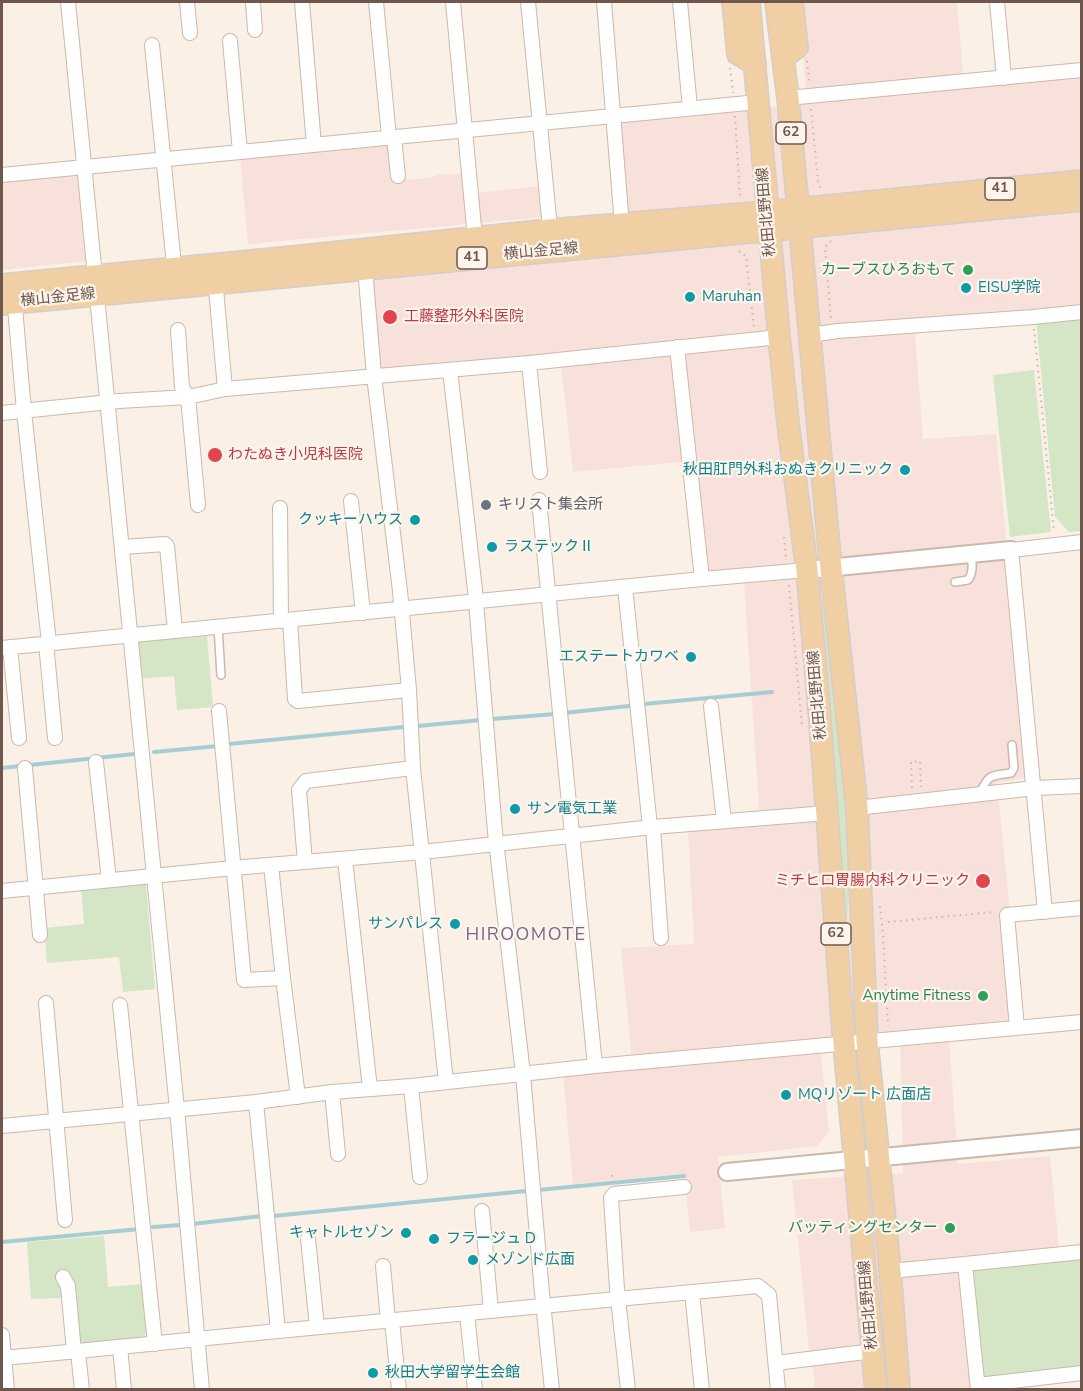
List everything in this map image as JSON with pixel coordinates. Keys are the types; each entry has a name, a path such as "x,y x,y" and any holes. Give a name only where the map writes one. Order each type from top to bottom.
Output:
{"main road":[{"path":"733,2 738,54 754,64"},
{"name":"秋田北野田線","path":"749,2 789,434 797,571 827,813 844,1043 876,1389"},
{"name":"秋田北野田線","path":"776,2 788,98 831,568 857,808 867,1042 890,1271 899,1389"},
{"path":"783,58 797,47 792,2"},
{"name":"横山金足線","path":"215,273 365,268 551,240 798,218 1082,181"},
{"name":"横山金足線","path":"798,218 1082,200"},
{"name":"横山金足線","path":"8,293 215,273 475,238 551,240"}],"street":[{"path":"68,2 123,548 202,1389"},
{"path":"188,2 190,33"},
{"path":"253,2 255,30"},
{"path":"302,2 314,145"},
{"path":"376,2 391,137 398,176"},
{"path":"453,2 475,238"},
{"path":"528,2 551,240"},
{"path":"604,2 624,233"},
{"path":"680,2 690,108"},
{"path":"997,2 1004,78"},
{"path":"230,41 240,152"},
{"path":"152,45 175,277"},
{"path":"788,98 1082,70"},
{"path":"2,170 85,167 758,102"},
{"path":"365,268 374,376 401,609 409,690 413,768 446,1082"},
{"path":"215,273 225,389"},
{"path":"8,293 24,411 48,643 55,738"},
{"path":"810,335 1082,312"},
{"path":"178,330 182,387 188,397 198,505"},
{"path":"2,414 188,397 225,389 529,363 779,337"},
{"path":"677,347 702,579"},
{"path":"529,363 540,472"},
{"path":"450,370 476,602 496,843 523,1074 552,1389"},
{"path":"539,500 594,1066"},
{"path":"351,501 363,613"},
{"path":"280,508 286,621 295,699 298,701 409,690"},
{"path":"19,738 6,647 1082,542"},
{"path":"123,548 165,544 167,546 175,631"},
{"path":"1011,550 1045,912"},
{"path":"625,587 662,938"},
{"path":"711,706 724,821"},
{"path":"219,711 243,980 283,978"},
{"path":"96,762 109,880"},
{"path":"25,768 40,934"},
{"path":"305,862 299,790 306,781 413,768"},
{"path":"857,808 1035,788 1082,786"},
{"path":"2,891 154,875 422,852 651,827 827,813"},
{"path":"345,859 370,1089"},
{"path":"271,865 298,1097"},
{"path":"1017,1028 1007,915 1082,908"},
{"path":"46,1003 65,1220"},
{"path":"120,1005 155,1344"},
{"path":"2,1126 594,1066 1082,1022"},
{"path":"411,1086 420,1177"},
{"path":"332,1092 338,1154"},
{"path":"256,1102 278,1331"},
{"path":"727,1172 1082,1138"},
{"path":"628,1389 611,1198 614,1194 684,1187"},
{"path":"482,1211 491,1311"},
{"path":"308,1239 316,1327"},
{"path":"890,1271 1082,1252"},
{"path":"965,1263 978,1387 1053,1383 1082,1373"},
{"path":"383,1266 399,1389"},
{"path":"63,1277 68,1286 82,1389"},
{"path":"3,1358 758,1286 769,1295 778,1389"},
{"path":"692,1292 702,1389"},
{"path":"467,1314 475,1389"},
{"path":"2,1335 7,1389"},
{"path":"120,1347 124,1389"},
{"path":"776,1363 873,1351"}],"lane":[{"path":"955,582 969,580 972,576 971,554"},
{"path":"218,627 221,675"},
{"path":"978,795 991,776 1013,771 1012,745"}],"path":[{"path":"807,61 818,183 824,192"},
{"path":"832,332 825,247 833,239"},
{"path":"738,249 746,256 755,340"},
{"path":"1033,317 1056,545"},
{"path":"784,538 797,571 802,732"},
{"path":"920,761 921,789 919,802 911,762 920,761"},
{"path":"888,922 1007,911 1007,915"},
{"path":"612,1175 612,1182"}],"shaded area":[{"path":"799,2 957,2 963,75 1081,65 1081,305 914,320 923,439 996,434 1030,777 997,783 1022,1032 949,1038 958,1164 1050,1156 1060,1258 976,1389 815,1389 810,1361 792,1180 903,1173 900,1033 632,1059 621,948 694,944 688,828 760,823 744,582 711,573 700,562 692,461 573,472 560,356 374,376 365,275 628,251 617,121 807,104"},
{"path":"390,142 393,181 467,173 469,194 541,186 556,216 248,244 240,156"},
{"path":"80,171 86,261 2,270 2,179"},
{"path":"821,1052 829,1132 817,1146 718,1157 725,1228 690,1232 684,1174 573,1184 563,1075"}],"green space":[{"path":"1081,316 1081,531 1069,532 1055,517 1036,320"},
{"path":"1034,370 1051,532 1010,537 993,375"},
{"path":"824,601 850,856 847,922 849,973 828,731 829,692 822,602"},
{"path":"207,636 213,707 177,710 174,676 137,679 135,642"},
{"path":"146,884 155,989 123,992 119,957 47,963 44,928 84,924 81,890"},
{"path":"104,1236 108,1287 142,1284 147,1332 142,1339 77,1345 63,1298 31,1299 27,1242"},
{"path":"1081,1252 1081,1372 981,1382 968,1265"}],"waterway":[{"path":"644,704 772,692"},
{"path":"564,713 629,706"},
{"path":"492,719 555,714"},
{"path":"418,726 481,720"},
{"path":"229,744 404,727"},
{"path":"154,752 218,746"},
{"path":"2,768 134,754"},
{"path":"538,1190 684,1176"},
{"path":"273,1216 526,1191"},
{"path":"192,1224 262,1216"},
{"path":"153,1227 180,1225"},
{"path":"2,1242 140,1229"}],"place":[{"name":"カーブスひろおもて","path":"968,270"},
{"name":"EISU学院","path":"966,288"},
{"name":"Maruhan","path":"690,297"},
{"name":"工藤整形外科医院","path":"390,317"},
{"name":"わたぬき小児科医院","path":"215,455"},
{"name":"秋田肛門外科おぬきクリニック","path":"905,470"},
{"name":"キリスト集会所","path":"486,505"},
{"name":"クッキーハウス","path":"415,520"},
{"name":"ラステックⅡ","path":"492,547"},
{"name":"エステートカワベ","path":"691,657"},
{"name":"サン電気工業","path":"515,809"},
{"name":"ミチヒロ胃腸内科クリニック","path":"983,881"},
{"name":"サンパレス","path":"455,924"},
{"name":"Anytime Fitness","path":"983,996"},
{"name":"MQリゾート 広面店","path":"786,1095"},
{"name":"バッティングセンター","path":"950,1228"},
{"name":"キャトルセゾン","path":"406,1233"},
{"name":"フラージュ D","path":"434,1239"},
{"name":"メゾンド広面","path":"473,1260"},
{"name":"秋田大学留学生会館","path":"373,1373"}],"district":[{"name":"HIROOMOTE","path":"526,936"}]}
